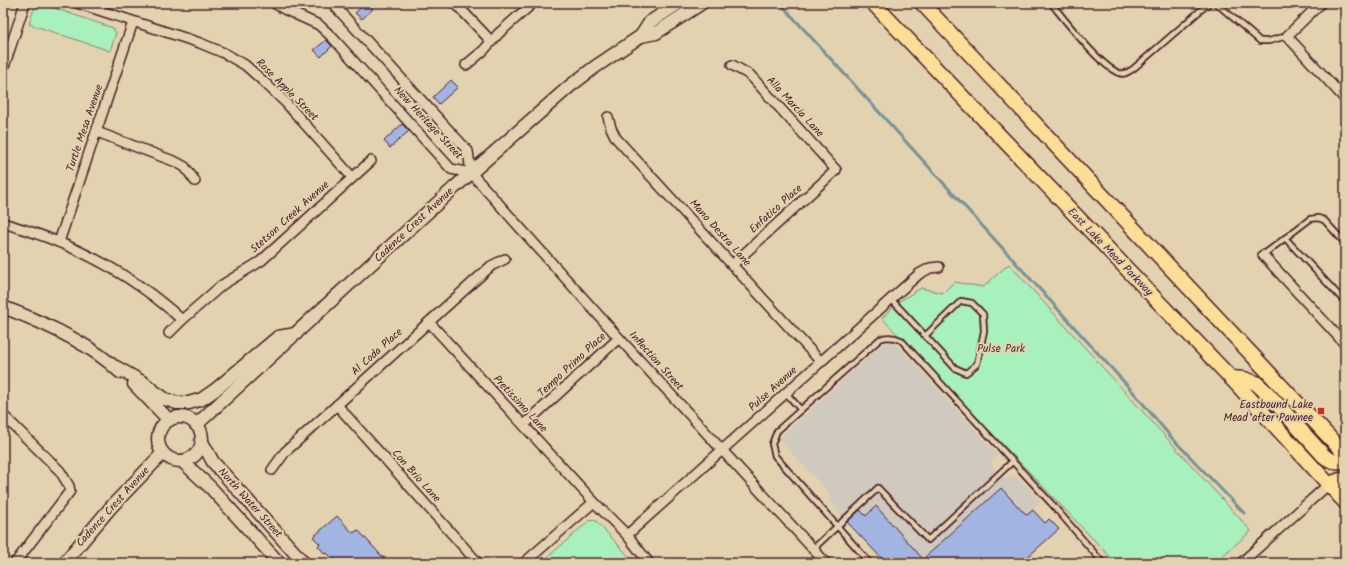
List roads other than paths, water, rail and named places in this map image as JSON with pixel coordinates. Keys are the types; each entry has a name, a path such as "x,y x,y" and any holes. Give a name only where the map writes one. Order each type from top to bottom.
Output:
{"main road":[{"name":"East Lake Mead Parkway","path":"873,3 1231,378 1345,502"},
{"path":"922,3 1345,454"},
{"path":"1231,378 1244,379 1256,383 1267,393 1324,456 1330,461 1345,461"},
{"path":"1329,484 1340,480 1345,481"}],"street":[{"path":"3,70 25,3"},
{"name":"Rose Apple Street","path":"77,3 97,6 133,22 200,43 224,53 245,65 286,103 352,177"},
{"name":"New Heritage Street","path":"274,3 319,25 332,36 451,169 471,173 468,151 332,3"},
{"path":"455,3 491,41"},
{"path":"466,66 533,3"},
{"name":"Cadence Crest Avenue","path":"641,36 650,22 679,3"},
{"name":"Cadence Crest Avenue","path":"196,425 471,173 570,86 594,66 641,36 656,33 702,3"},
{"path":"1321,3 1287,36 1345,100"},
{"name":"Turtle Mesa Avenue","path":"59,242 133,22"},
{"name":"Alla Marcia Lane","path":"732,65 750,75 836,170"},
{"name":"Mano Destra Lane","path":"608,116 611,128 616,138 821,362"},
{"path":"97,132 176,162 185,168 195,181"},
{"name":"Stetson Creek Avenue","path":"169,333 222,286 261,261 371,161"},
{"name":"Enfatico Place","path":"732,265 836,170"},
{"name":"Inflection Street","path":"471,173 619,338 826,563"},
{"path":"3,223 72,247 111,266 158,298 182,320"},
{"path":"1263,255 1343,337"},
{"name":"Al Coda Place","path":"272,470 285,452 491,266 505,259"},
{"name":"Pulse Avenue","path":"627,535 919,274 930,268 939,267"},
{"path":"3,307 27,316 56,330 144,383 165,399 177,403 189,403 202,399 215,390 278,337 296,334"},
{"name":"Pretissimo Lane","path":"429,322 594,502"},
{"name":"Tempo Primo Place","path":"524,425 619,338"},
{"path":"116,367 169,420"},
{"name":"Con Brio Lane","path":"337,405 478,563"},
{"path":"3,415 60,470 69,486 70,491 15,563"},
{"path":"184,418 191,420 196,425 199,430 201,440 197,452 193,456 188,460 182,461 174,460 163,453 159,445 158,438 160,431 169,420 184,418"},
{"name":"North Water Street","path":"201,440 213,462 304,563"},
{"name":"Cadence Crest Avenue","path":"64,563 112,506 163,453"},
{"name":"North Water Street","path":"182,461 211,488 279,563"},
{"path":"1241,563 1329,484"},
{"path":"524,563 594,502 627,535 649,563"}],"lane":[{"path":"1051,3 1104,64 1120,73 1125,74 1133,69 1209,3"},
{"path":"1216,3 1260,40 1269,41 1287,36"},
{"path":"1263,255 1310,218 1324,220 1345,243"},
{"path":"1286,238 1345,302"},
{"path":"891,299 924,336 955,368 966,374 977,364 984,331 983,314 972,303 961,301 924,336"},
{"path":"870,563 775,456 773,450 773,440 777,432 800,410 880,339 886,337 901,340 1013,461 1103,563"},
{"path":"786,394 800,410"},
{"path":"813,549 878,488 928,540 1013,461"}],"waterway":[{"path":"780,3 1134,393 1171,437 1244,513"},
{"path":"1286,560 1289,563"}],"place":[{"name":"Eastbound Lake Mead after Pawnee","path":"1321,411"}],"park label":[{"name":"Pulse Park","path":"1001,349"}]}
